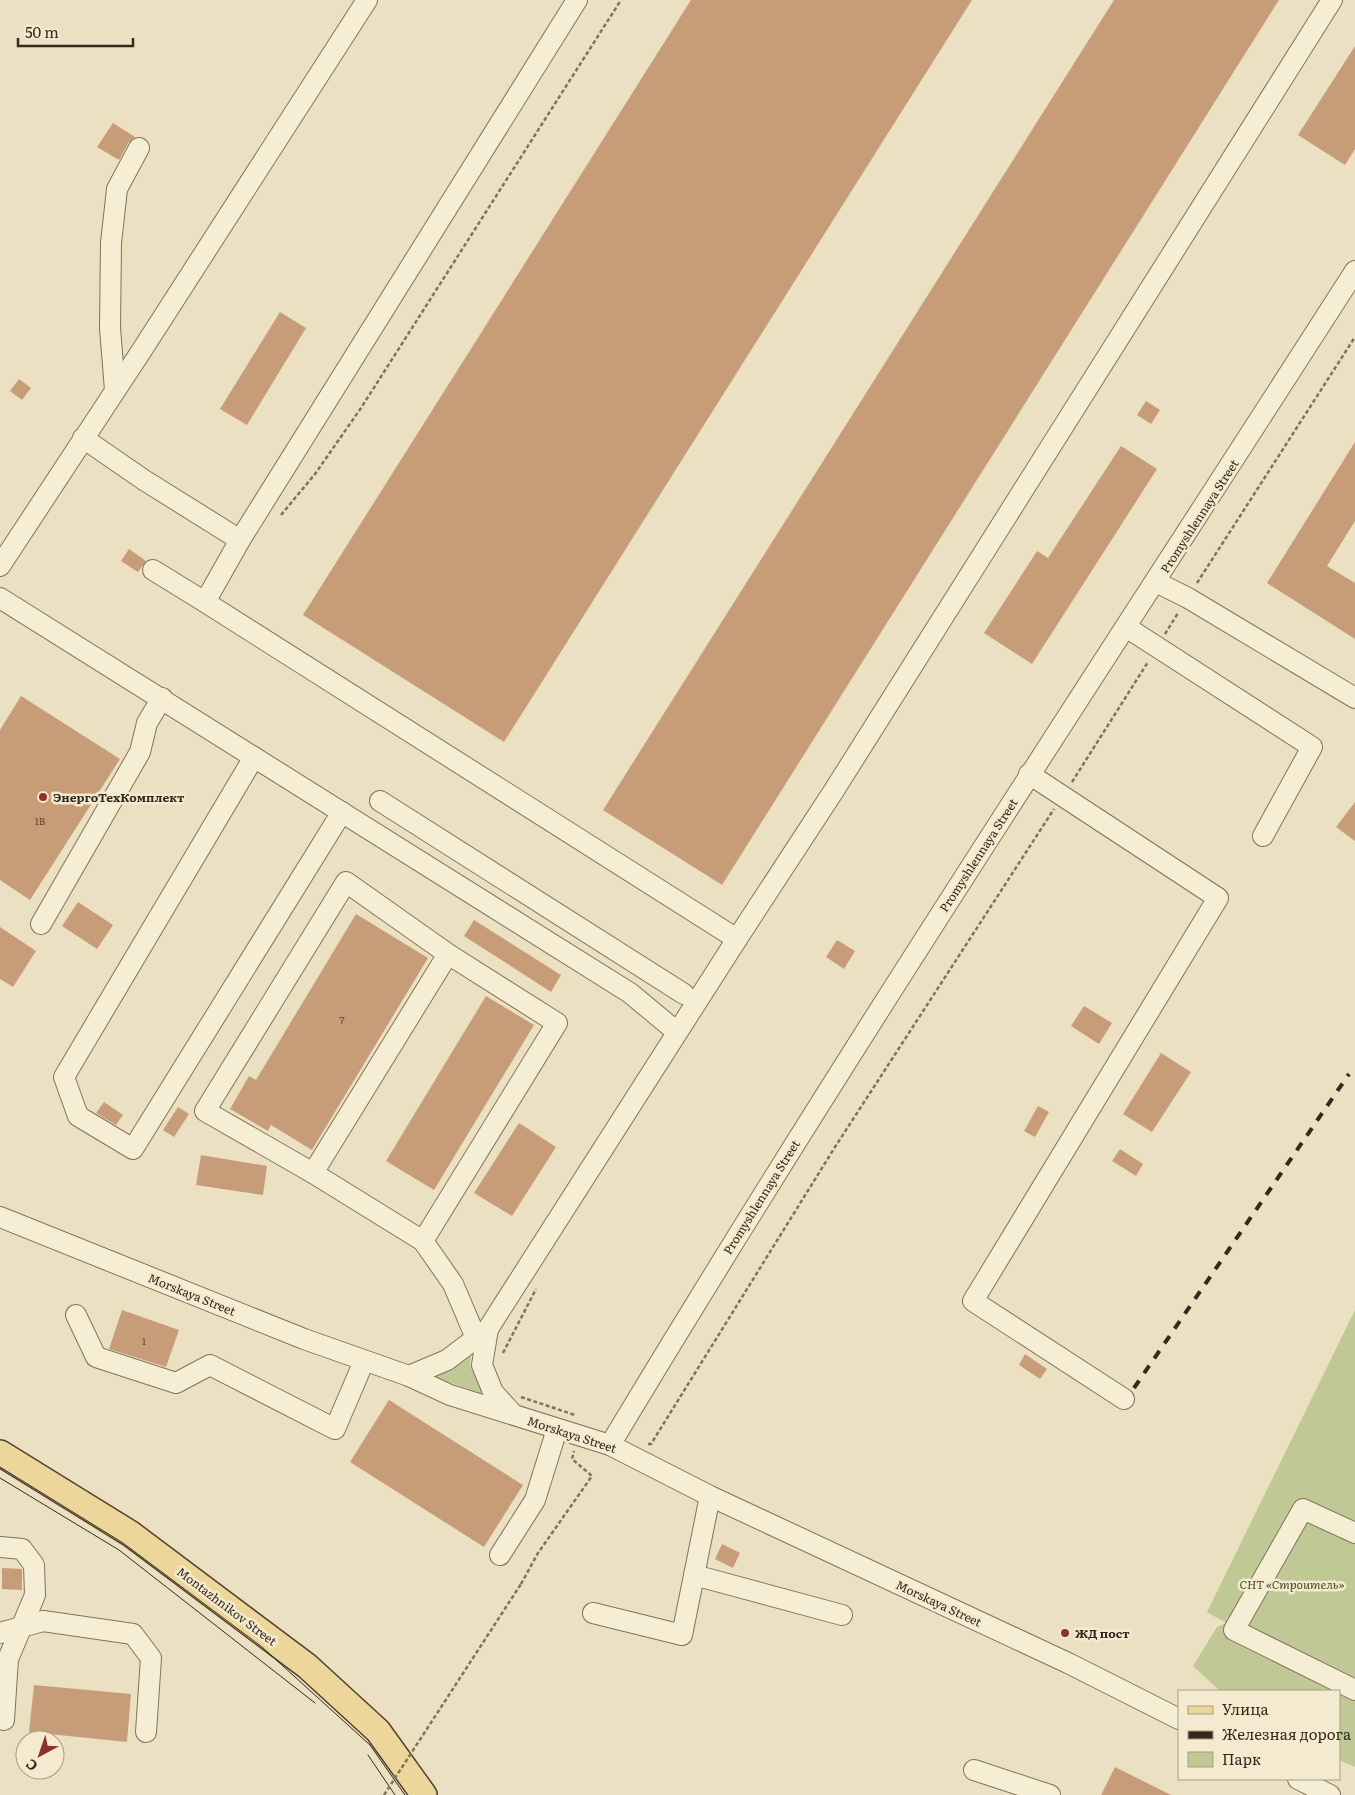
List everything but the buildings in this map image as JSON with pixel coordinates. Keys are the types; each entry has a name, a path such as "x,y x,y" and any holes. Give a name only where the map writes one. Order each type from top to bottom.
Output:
{"main road":[{"name":"Montazhnikov Street","path":"0,1452 131,1534 307,1666 378,1730 424,1795"}],"street":[{"path":"0,566 367,0"},
{"path":"205,602 240,540 577,0"},
{"path":"409,1376 447,1360 482,1334 833,792 1332,0"},
{"path":"115,390 110,328 111,243 117,189 138,148"},
{"name":"Promyshlennaya Street","path":"610,1445 804,1127 1355,271"},
{"path":"82,438 144,480 240,540"},
{"path":"154,570 737,939"},
{"path":"1156,582 1188,598 1355,698"},
{"path":"0,598 630,993 677,1032"},
{"path":"1126,627 1312,747 1264,836"},
{"path":"41,924 140,752 147,723 162,698"},
{"path":"254,757 64,1077 78,1116 134,1149 342,812"},
{"path":"1030,774 1062,797 1218,898 973,1301 1124,1399"},
{"path":"380,801 684,994"},
{"path":"476,896 491,871"},
{"path":"423,1241 558,1023 448,954 346,882 205,1111 313,1173 423,1241 453,1284 482,1334 482,1365 492,1392 514,1415"},
{"path":"313,1173 448,954"},
{"name":"Morskaya Street","path":"0,1217 304,1339 409,1376 450,1395 610,1445 710,1496 1059,1659 1178,1719"},
{"path":"76,1315 96,1357 176,1384 210,1365 335,1429 364,1360"},
{"path":"500,1555 535,1500 557,1429"},
{"path":"593,1613 682,1635 710,1496"},
{"path":"1355,1533 1303,1509 1234,1630 1355,1690"},
{"path":"1,1547 22,1549 34,1565 35,1595 8,1659 4,1720"},
{"path":"694,1575 842,1615"},
{"path":"0,1634 42,1622 133,1634 151,1658 146,1732"},
{"path":"974,1770 1050,1795"},
{"path":"1300,1780 1330,1795"}],"path":[{"path":"281,515 314,474 361,408 621,0"},
{"path":"642,1446 651,1444 835,1147 1062,797 1355,337"},
{"path":"501,1358 539,1283"},
{"path":"384,1795 521,1584 538,1553 592,1476 572,1459 582,1420 574,1414 512,1394"}],"green space":[{"name":"СНТ «Строитель»","path":"1355,1310 1355,1767 1340,1760 1340,1690 1219,1690 1193,1666 1217,1627 1226,1623 1207,1612"},
{"path":"468,1353 471,1356 470,1365 483,1391 480,1393 437,1378 433,1373"}],"tram line":[{"path":"0,1467 123,1543 262,1647 370,1745 405,1795"},
{"path":"0,1478 119,1550 315,1703"},
{"path":"368,1755 395,1795"}],"railway":[{"path":"1134,1388 1349,1074"}],"place":[{"name":"ЭнергоТехКомплект","path":"43,797"},
{"name":"ЖД пост","path":"1065,1633"}]}
